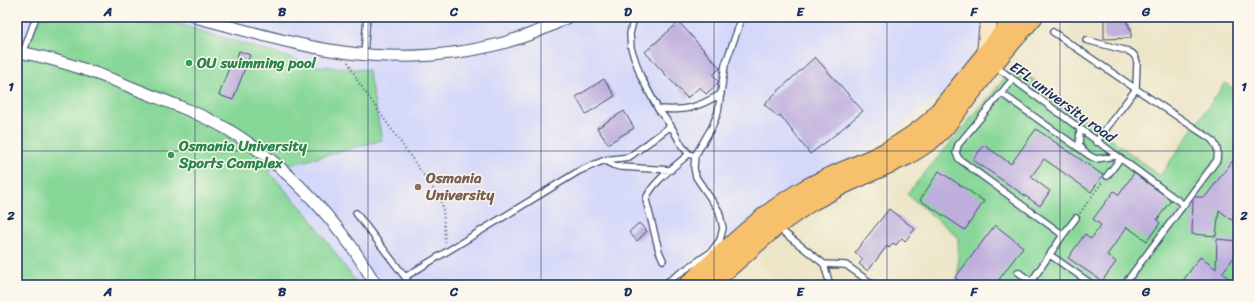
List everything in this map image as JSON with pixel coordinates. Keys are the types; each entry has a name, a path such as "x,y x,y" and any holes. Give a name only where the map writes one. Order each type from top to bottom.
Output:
{"main road":[{"path":"989,60 987,31 990,17"},
{"path":"989,60 1001,17"},
{"path":"710,285 776,226 810,203 844,185 908,156 930,142 948,125 1015,17"},
{"path":"686,285 767,213 818,181 885,152 921,129 1034,17"}],"street":[{"path":"195,17 290,42 344,52 395,56 430,55 470,50 506,42 555,24 568,17"},
{"path":"20,52 56,60 116,81 226,128 263,153 287,173 324,213 352,247 376,285"}],"lane":[{"path":"20,52 36,17"},
{"path":"364,54 367,17"},
{"path":"634,17 630,34 630,48 641,77 658,109 671,126 682,146 689,154 695,156"},
{"path":"667,282 710,252 720,240 723,228 719,211 696,177 694,168 695,156 712,127 718,112 722,94 725,65 741,17"},
{"path":"1053,32 1211,139 1216,145 1218,152 1217,160 1124,285"},
{"path":"1086,40 1132,53 1136,57 1137,62 1136,89 1096,142"},
{"name":"EFL university road","path":"989,60 1012,80 1184,205"},
{"path":"1012,80 958,145 956,149 957,156 959,159 1063,235"},
{"path":"1001,93 1083,151 1096,158 1118,157"},
{"path":"658,109 689,109 701,105 722,94"},
{"path":"405,277 579,171 605,160 629,157 671,126"},
{"path":"1080,130 1079,145 1083,151"},
{"path":"663,260 659,251 646,200 648,192 652,187 689,154"},
{"path":"1105,178 1118,157"},
{"path":"605,160 612,165 620,167 671,170"},
{"path":"356,213 410,285"},
{"path":"1018,272 1032,284 1063,235 1078,216"},
{"path":"776,226 824,264 830,285"},
{"path":"1050,255 1094,285"},
{"path":"824,264 846,265 874,285"}],"path":[{"path":"344,52 359,83 439,197 443,207 446,252"},
{"path":"1078,216 1105,178"}],"shaded area":[{"name":"Osmania University","path":"17,17 998,17 947,90 690,285 17,285"}],"green space":[{"name":"Osmania University Sports Complex","path":"39,17 155,17 316,66 368,70 382,140 268,171 308,215 358,285 17,285 17,68 20,68"},
{"path":"1015,66 1160,176 1225,83 1238,92 1238,285 958,285 958,237 907,194"}],"building":[{"path":"1104,17 1127,17 1127,24 1129,24 1129,28 1131,28 1131,38 1104,39"},
{"path":"679,22 720,68 713,75 718,83 706,94 700,87 687,98 645,52"},
{"path":"239,51 250,55 233,100 219,95 231,62 235,63"},
{"path":"815,57 863,111 810,154 780,115 778,117 764,104"},
{"path":"604,79 615,96 586,114 576,97"},
{"path":"624,111 634,128 608,144 597,128"},
{"path":"1036,129 1103,175 1091,192 1044,159 1031,177 1050,191 1040,206 973,160 984,145 1011,164"},
{"path":"1238,154 1238,225 1219,210 1216,236 1192,234 1193,199 1195,197 1205,197"},
{"path":"939,171 984,201 965,230 920,200"},
{"path":"1134,173 1171,200 1157,220 1160,223 1147,241 1127,227 1107,255 1116,262 1102,281 1068,258 1085,234 1091,239 1101,225 1093,219 1114,191 1119,195"},
{"path":"889,209 915,229 905,241 902,238 896,245 893,243 889,248 887,246 868,271 859,264 863,259 855,252"},
{"path":"639,223 647,231 637,241 629,232"},
{"path":"995,225 1023,247 995,285 964,285 955,278"},
{"path":"1217,239 1238,241 1238,259 1235,256 1222,273 1238,285 1180,285 1200,257 1216,269"}],"place":[{"name":"OU swimming pool","path":"189,63"},
{"name":"Osmania University Sports Complex","path":"171,155"},
{"name":"Osmania University","path":"418,187"}]}
